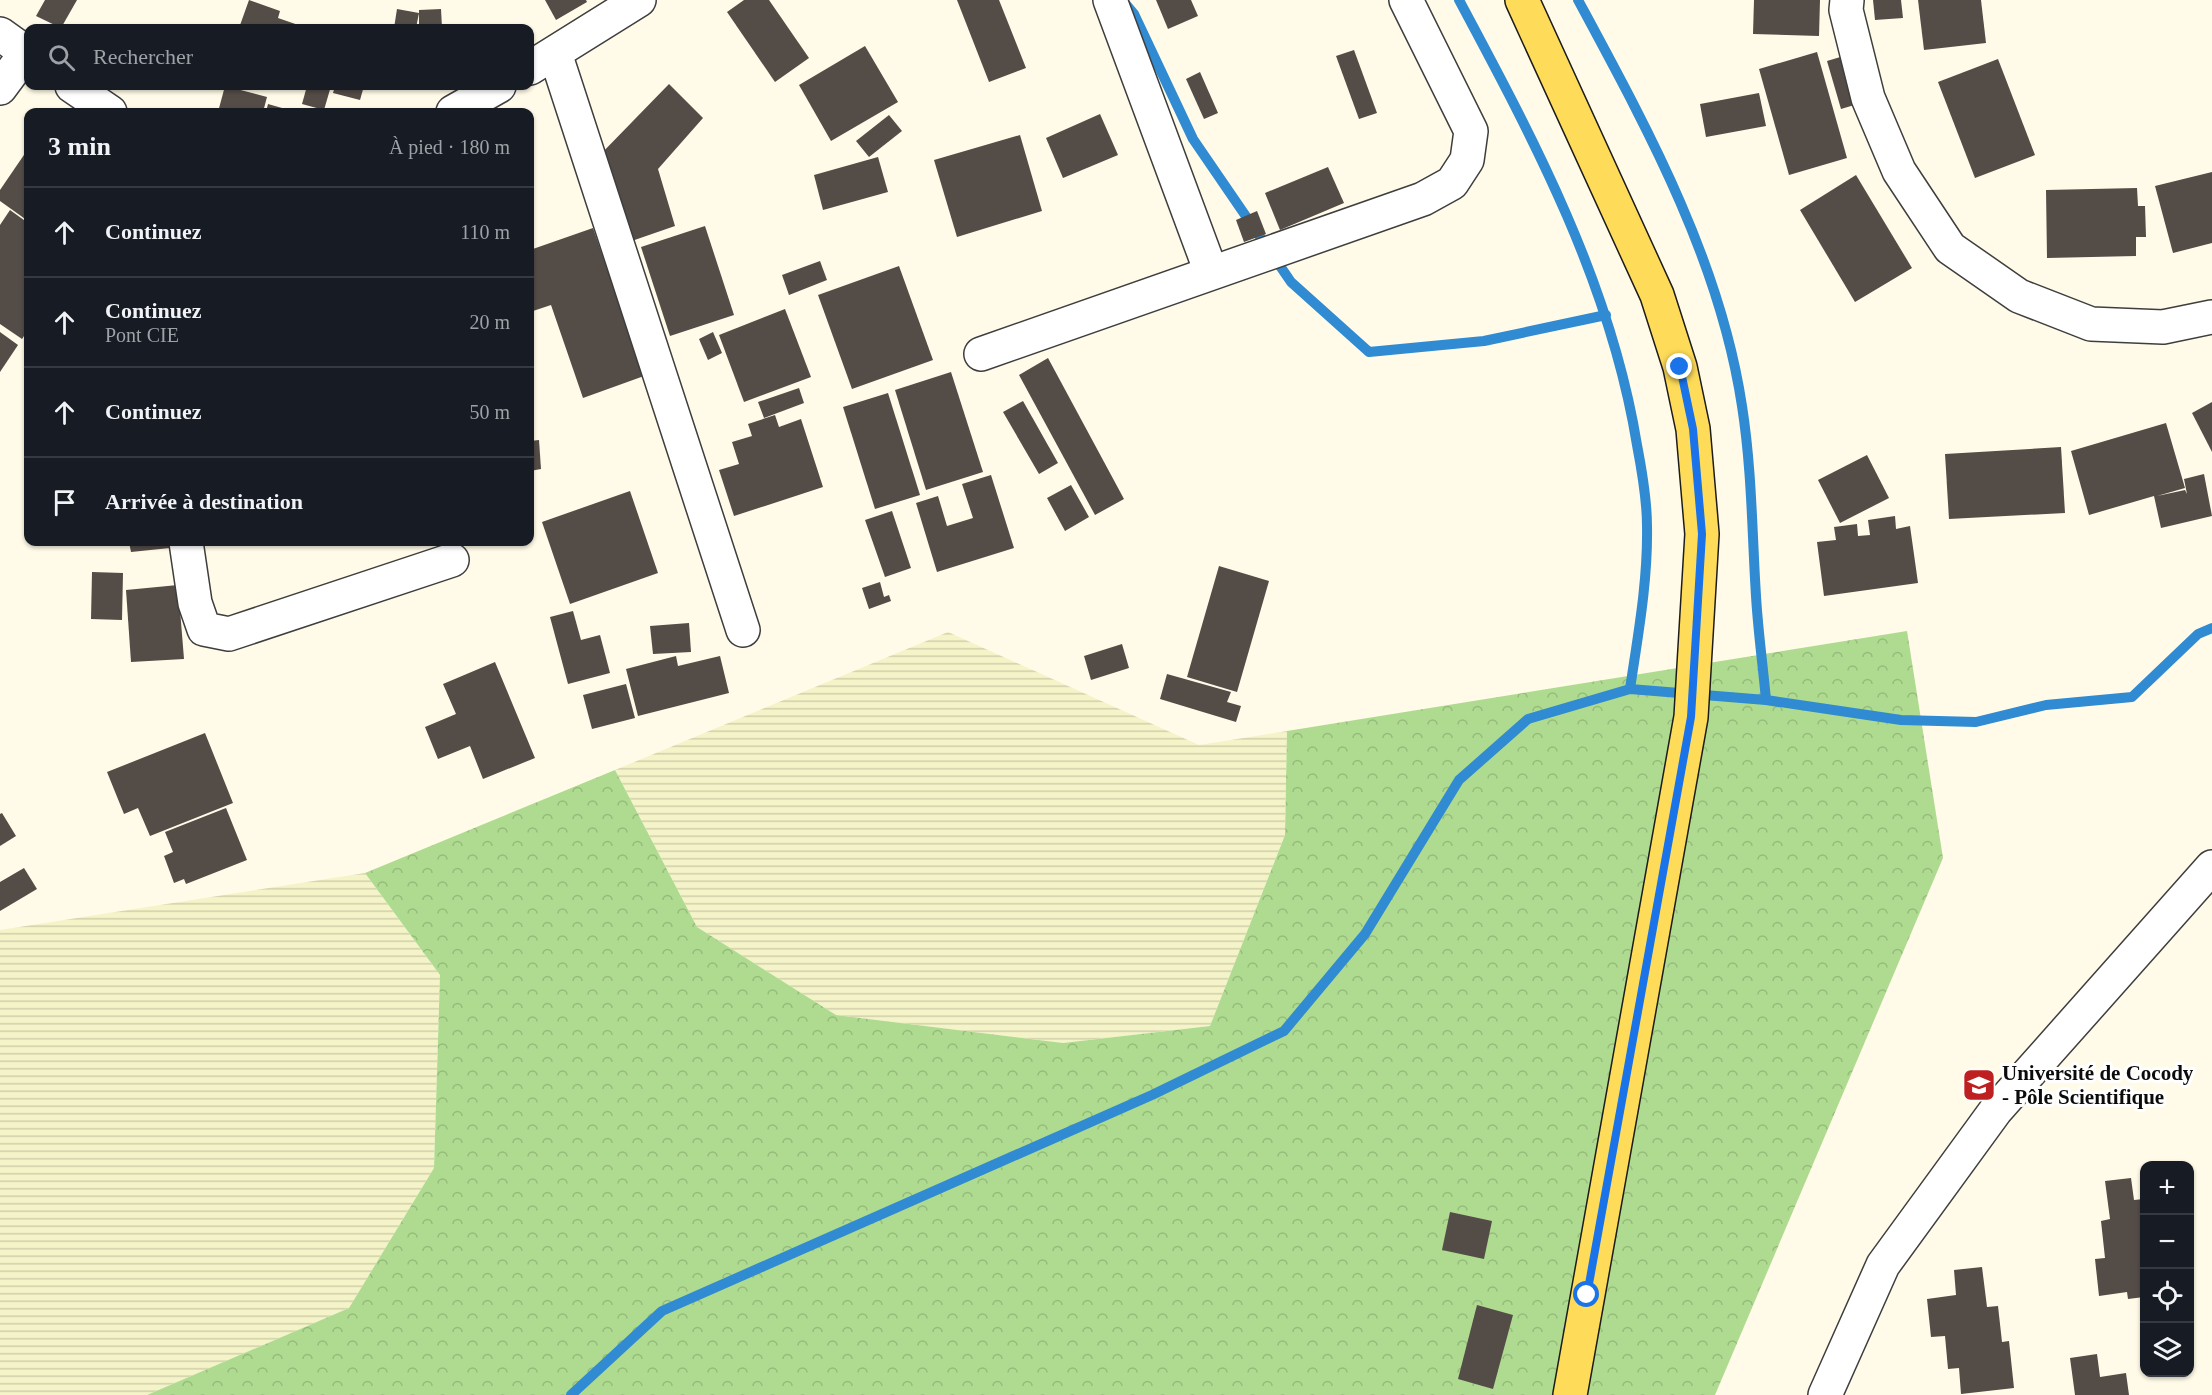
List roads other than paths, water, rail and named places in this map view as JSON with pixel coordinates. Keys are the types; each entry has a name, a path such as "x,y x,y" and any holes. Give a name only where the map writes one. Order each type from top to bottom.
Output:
{"main road":[{"path":"1522,0 1656,295 1680,367 1693,429 1702,534 1691,717 1570,1395"}],"street":[{"path":"639,0 542,60 743,630"},
{"path":"1110,0 1211,272"},
{"path":"981,354 1423,199 1452,183 1467,160 1471,131 1406,0"},
{"path":"1847,0 1846,10 1868,98 1899,171 1950,248 2019,296 2091,324 2163,327 2212,317"},
{"path":"0,34 24,52"},
{"path":"0,88 24,58"},
{"path":"78,90 104,108"},
{"path":"460,108 492,90"},
{"path":"187,546 195,603 204,628 229,634 452,560"},
{"path":"1825,1395 1882,1265 1983,1128 2212,867"}],"waterway":[{"path":"1459,0 1515,107 1567,215 1609,328 1625,385 1642,475 1647,526 1644,588 1630,689"},
{"path":"1578,0 1630,97 1678,196 1717,299 1742,406 1748,454 1757,609 1766,700"},
{"path":"1124,2 1134,14 1193,139 1291,282 1369,352 1484,341 1606,315"},
{"path":"571,1395 662,1311 1152,1095 1284,1031 1365,934 1459,780 1528,719 1630,689 1766,700 1901,720 1976,722 2046,705 2132,697 2198,634 2212,628"}],"place":[{"name":"Université de Cocody - Pôle Scientifique","path":"1979,1085"}]}
